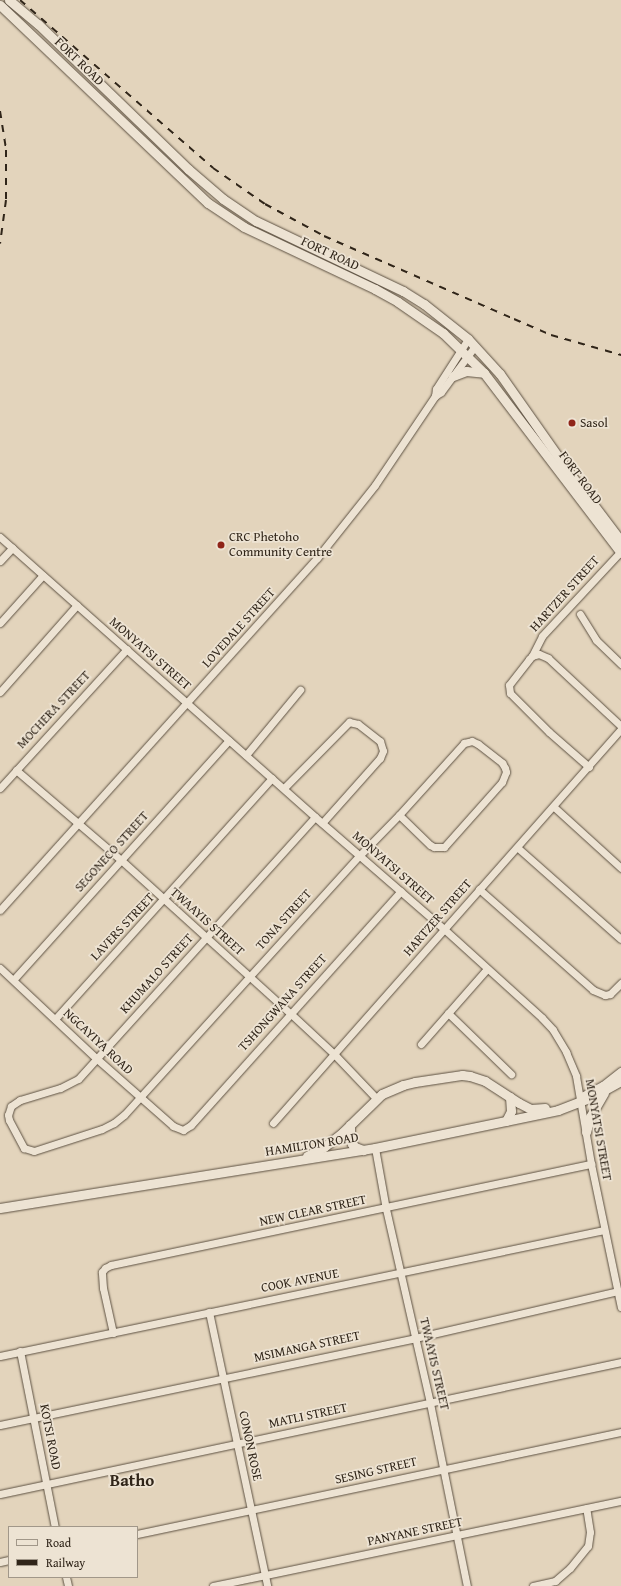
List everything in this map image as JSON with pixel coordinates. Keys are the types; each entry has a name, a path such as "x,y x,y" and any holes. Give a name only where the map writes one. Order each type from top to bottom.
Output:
{"main road":[{"name":"FORT ROAD","path":"9,0 38,24 204,184 234,207 256,221 403,291 442,318 468,339 509,386 571,475 621,541"},
{"name":"FORT ROAD","path":"0,5 195,192 227,216 244,227 375,289 398,302 422,318 464,352 484,373 621,553"},
{"path":"195,192 204,184"},
{"path":"452,376 466,371 484,373"},
{"name":"HAMILTON ROAD","path":"0,1208 365,1150 558,1110 581,1100 621,1072"},
{"path":"300,1160 324,1147 350,1125 376,1098 403,1085 462,1075 485,1080 510,1097 511,1112 506,1121"},
{"name":"HAMILTON ROAD","path":"510,1097 531,1109 554,1107 605,1092 621,1081"},
{"path":"586,1132 593,1110 605,1092"},
{"path":"350,1125 352,1144 355,1147 365,1150"}],"street":[{"path":"435,396 436,389 464,352 468,339"},
{"name":"LOVEDALE STREET","path":"0,910 317,558 375,485 435,396 440,392 452,376 464,352 475,346"},
{"name":"MONYATSI STREET","path":"0,537 315,817 444,928 542,1018 553,1030 572,1063 581,1100 591,1164 621,1307"},
{"path":"0,562 12,548"},
{"name":"HARTZER STREET","path":"588,767 548,732 510,693 509,685 532,656 537,644 548,628 621,553"},
{"path":"0,623 43,576"},
{"path":"0,692 77,605"},
{"name":"HARTZER STREET","path":"580,614 596,640 621,664"},
{"name":"MOCHERA STREET","path":"0,788 127,649"},
{"path":"532,656 539,654 548,658 621,726"},
{"path":"246,755 300,690"},
{"path":"284,788 349,722 358,724 380,741 383,751 380,758 322,823"},
{"name":"HARTZER STREET","path":"273,1123 444,928 518,848 621,729"},
{"name":"SEGONECO STREET","path":"14,979 229,740"},
{"name":"TONA STREET","path":"141,1097 249,976 360,855 399,815 460,747 472,741 502,763 505,768 506,772 502,782 444,847 434,847 430,845 399,815"},
{"name":"TWAAYIS STREET","path":"16,770 165,899 335,1054 376,1098"},
{"name":"LAVERS STREET","path":"55,1019 165,899 272,778"},
{"path":"554,807 621,868"},
{"name":"KHUMALO STREET","path":"141,1097 124,1115 114,1123 102,1129 34,1150 24,1148 9,1120 8,1115 11,1106 20,1100 69,1085 86,1072 96,1058 315,817"},
{"path":"518,848 621,940"},
{"path":"479,889 593,990 605,995 610,994 621,983"},
{"name":"TSHONGWANA STREET","path":"183,1130 191,1125 401,891"},
{"name":"NGCAYIYA ROAD","path":"0,968 14,979 96,1058 173,1126 183,1130"},
{"path":"421,1044 487,969"},
{"path":"448,1013 511,1074"},
{"name":"TWAAYIS STREET","path":"375,1148 386,1209 402,1273 430,1403 467,1586"},
{"name":"NEW CLEAR STREET","path":"113,1333 103,1288 102,1272 105,1268 591,1164"},
{"name":"COOK AVENUE","path":"0,1356 604,1230"},
{"name":"MSIMANGA STREET","path":"0,1425 223,1377 415,1338 618,1291"},
{"name":"CONON ROSE","path":"209,1312 267,1586"},
{"name":"KOTSI ROAD","path":"20,1352 55,1526"},
{"name":"MATLI STREET","path":"0,1494 237,1442 621,1362"},
{"name":"SESING STREET","path":"138,1534 252,1512 444,1469 621,1432"},
{"name":"PANYANE STREET","path":"213,1586 621,1501"},
{"path":"533,1586 555,1583 570,1568 588,1546 590,1532 586,1508"}],"railway":[{"path":"20,0 213,168 265,204 324,236 551,335 621,355"},
{"path":"0,111 6,150 6,200 0,244"}],"place":[{"name":"Sasol","path":"572,423"},
{"name":"CRC Phetoho Community Centre","path":"221,545"}],"district":[{"name":"Batho","path":"132,1480"}]}
